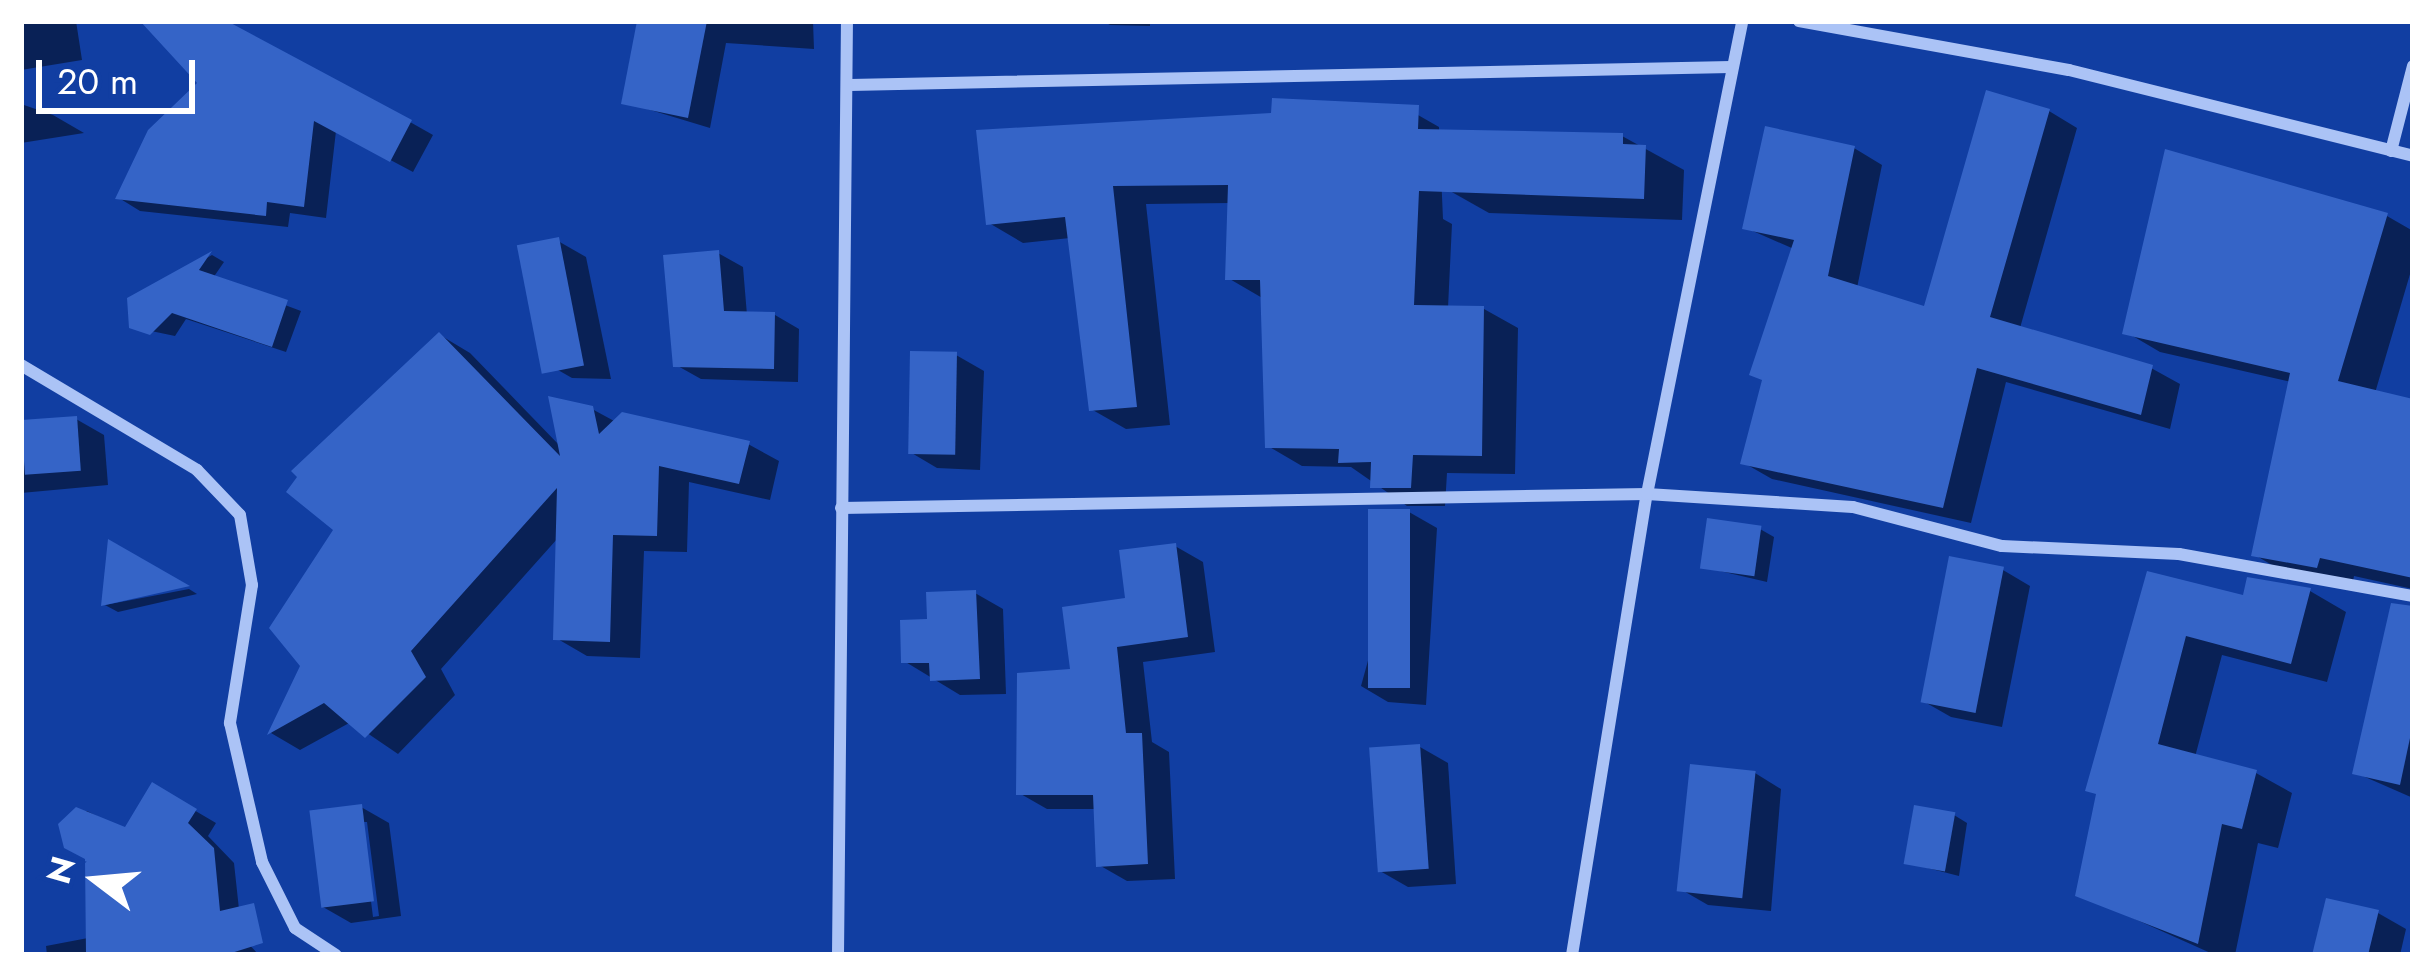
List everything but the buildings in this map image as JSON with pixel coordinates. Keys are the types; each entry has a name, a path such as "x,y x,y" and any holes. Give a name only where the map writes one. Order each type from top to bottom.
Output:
{"street":[{"path":"838,955 850,85 847,21"},
{"path":"1572,955 1647,494 1742,21"},
{"path":"1799,21 2069,70 2413,156"},
{"path":"2391,151 2413,65"},
{"path":"850,85 1731,67"},
{"path":"21,365 197,470 240,515 252,585 230,723 262,862 295,928 336,955"},
{"path":"842,508 1647,494 1853,507 2002,546 2139,549 2413,596"}]}
